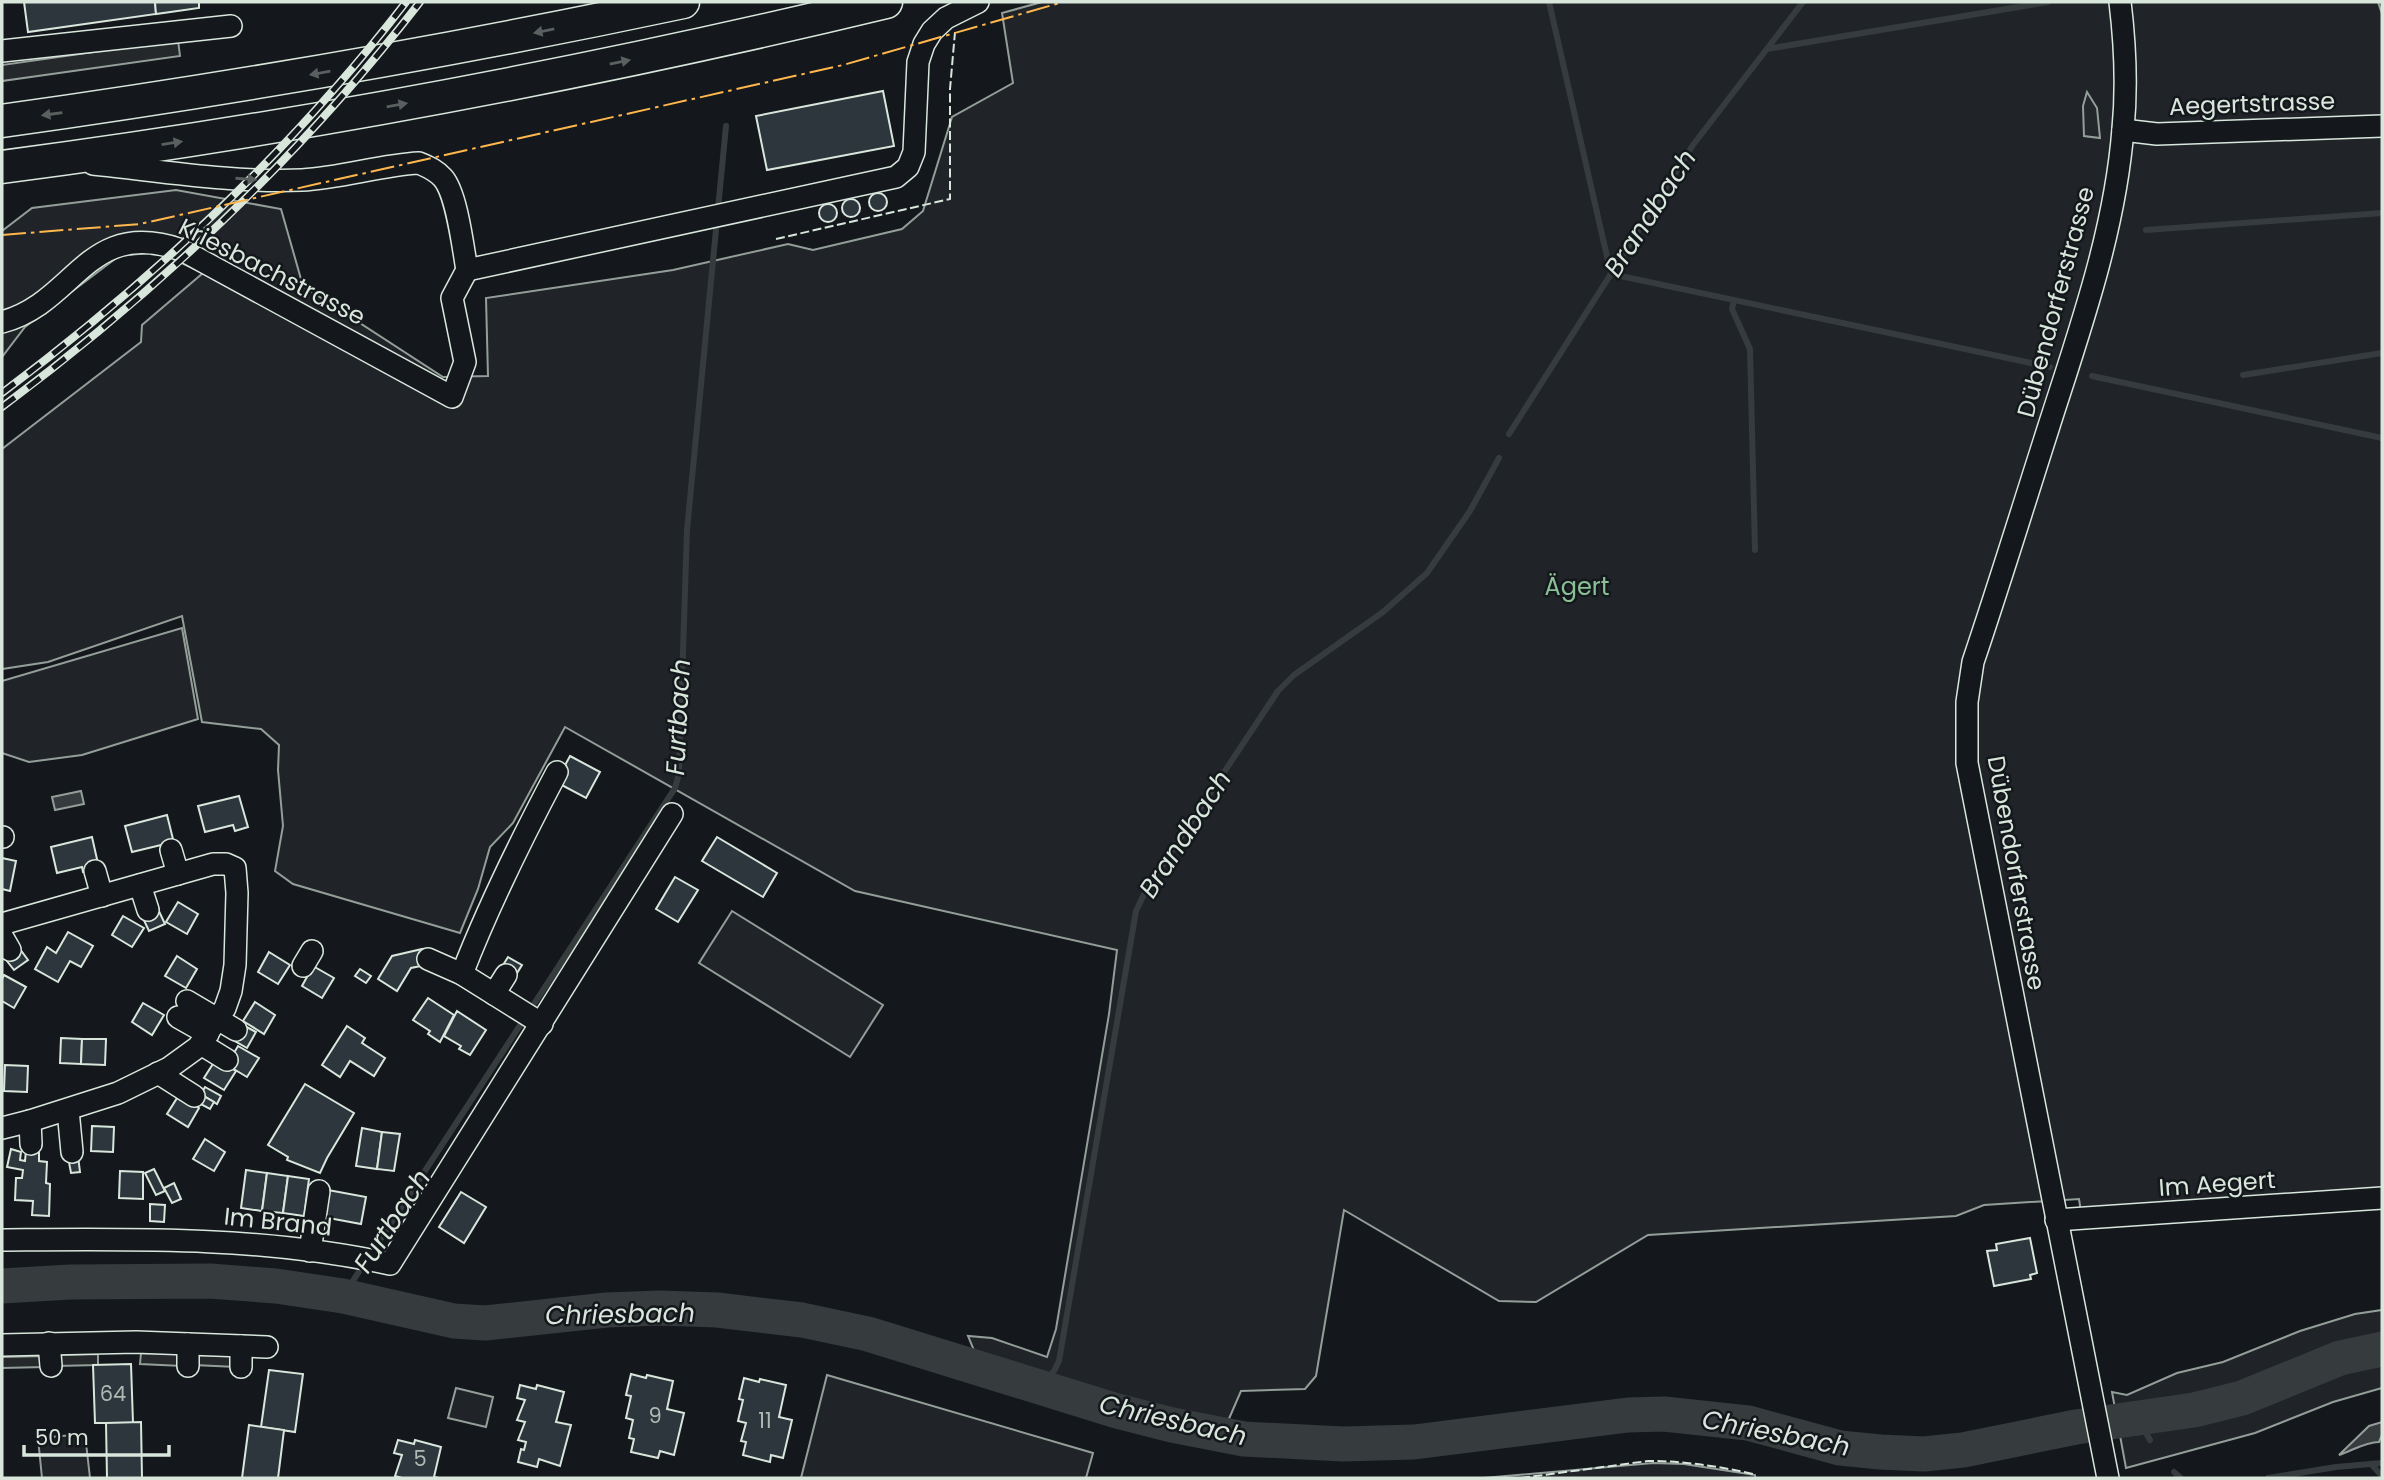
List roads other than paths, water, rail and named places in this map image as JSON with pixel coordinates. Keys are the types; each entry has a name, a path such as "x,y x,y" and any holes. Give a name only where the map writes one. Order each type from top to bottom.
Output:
{"highway":[{"path":"2,121 331,71 683,2"},
{"path":"2,167 237,133 480,90 722,40 886,2"}],"street":[{"path":"57,160 199,175 289,181 323,179 419,163 432,168 444,179 452,193 467,270 896,177 908,167 914,152 918,62 924,44 932,31 946,18 978,2"},
{"name":"Dübendorferstrasse","path":"2107,1470 1967,763 1967,702 1973,662 2093,282 2112,204 2123,130 2124,61 2120,2"},
{"path":"2,51 231,26"},
{"name":"Aegertstrasse","path":"2123,130 2157,134 2382,126"},
{"name":"Kriesbachstrasse","path":"2,322 34,308 91,259 109,248 145,241 162,243 182,250 452,397 464,362 452,298 467,270"},
{"path":"462,974 488,909 557,772"},
{"path":"428,959 462,974 539,1022 672,814"},
{"path":"171,850 178,874"},
{"path":"2,924 58,915 102,896 214,864 226,864 235,868 237,892 232,991 216,1032 163,1071 118,1094 2,1128"},
{"path":"95,872 102,896"},
{"path":"140,885 149,910"},
{"path":"494,994 506,975"},
{"path":"183,1009 216,1032 227,1060"},
{"name":"Im Brand","path":"2,1240 187,1239 310,1251 390,1264 539,1022"},
{"path":"163,1071 198,1093"},
{"path":"68,1110 72,1152"},
{"path":"30,1121 31,1144"},
{"path":"310,1251 319,1191"},
{"name":"Im Aegert","path":"2056,1220 2382,1198"},
{"path":"2,1345 136,1342 188,1355 241,1357 267,1348"},
{"path":"49,1343 51,1366"}],"waterway":[{"path":"1549,2 1611,274 2050,367"},
{"name":"Brandbach","path":"1509,434 1693,145 1803,2"},
{"path":"1767,49 2048,2"},
{"name":"Furtbach","path":"370,1255 675,788 679,774 687,530 726,126"},
{"path":"2146,230 2382,213"},
{"path":"1734,300 1732,309 1750,349 1755,550"},
{"path":"2243,375 2382,353"},
{"path":"2092,376 2382,438"},
{"name":"Brandbach","path":"1040,1387 1059,1361 1136,911 1147,888 1278,691 1294,675 1383,612 1427,573 1470,511 1499,458"},
{"name":"Furtbach","path":"343,1296 364,1264"},
{"name":"Chriesbach","path":"2,1286 70,1282 210,1281 276,1286 343,1296 454,1321 485,1323 607,1310 660,1308 717,1310 802,1320 868,1334 1117,1411 1172,1425 1244,1439 1343,1444 1414,1442 1628,1415 1664,1414 1748,1423 1840,1448 1924,1454 1963,1450 2076,1427 2194,1410 2242,1398 2340,1358 2382,1349"},
{"path":"2139,1420 2150,1440"},
{"path":"2268,1478 2382,1463"},
{"path":"2371,1464 2382,1476"},
{"path":"2174,1472 2181,1478"}],"railway":[{"path":"2,393 113,305 218,211 316,110 406,2"},
{"path":"2,407 117,316 225,219 326,114 420,2"}],"park label":[{"name":"Ägert","path":"1577,587"}]}
